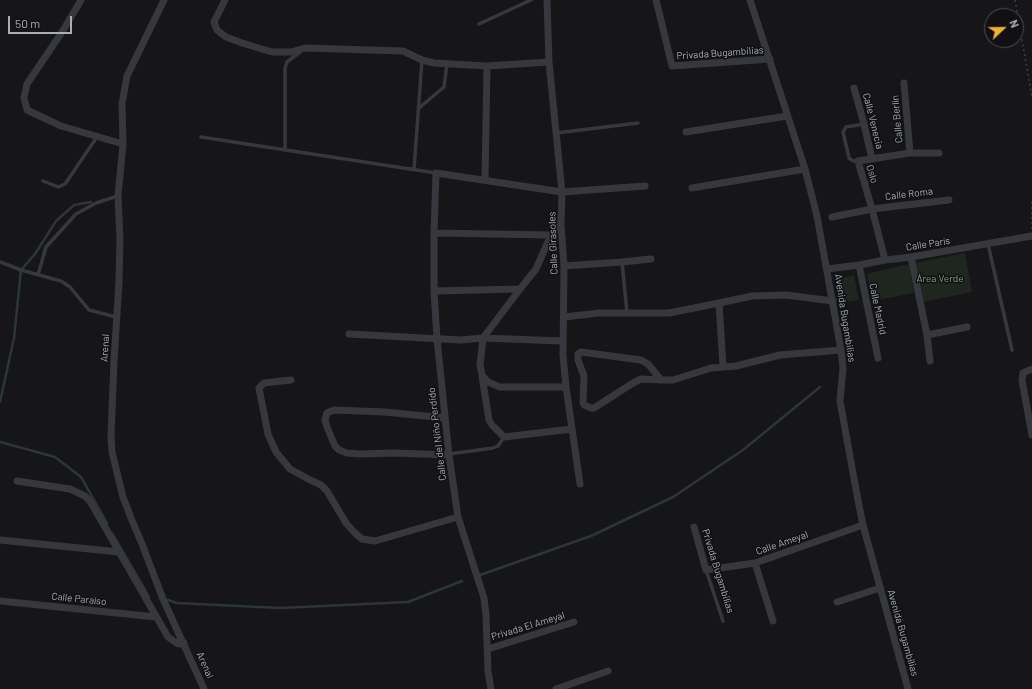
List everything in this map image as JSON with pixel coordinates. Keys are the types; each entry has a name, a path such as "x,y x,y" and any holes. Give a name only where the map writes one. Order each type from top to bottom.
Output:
{"street":[{"path":"81,0 27,84 24,98 27,110 61,126 123,144"},
{"name":"Arenal","path":"164,0 127,76 122,104 123,144 118,196 120,246 119,281 111,435 114,462 123,497 164,599 204,689"},
{"path":"225,0 214,22 217,30 242,43 272,52 291,52 305,48 403,51 422,60 434,63 487,66 549,62"},
{"name":"Calle Girasoles","path":"547,0 549,62 562,192 561,224 564,266 564,317 562,341 566,387 580,484"},
{"name":"Privada Bugambilias","path":"656,0 672,66 770,59"},
{"name":"Avenida Bugambilias","path":"750,0 787,116 806,169 817,216 841,350 843,368 840,401 863,525 908,689"},
{"path":"485,180 487,66"},
{"name":"Calle Berlín","path":"904,83 910,153"},
{"name":"Calle Venecia","path":"854,88 872,159"},
{"path":"686,132 787,116"},
{"name":"Oslo","path":"872,209 858,161 910,153 939,153"},
{"path":"692,188 806,169"},
{"path":"436,173 562,192 645,186"},
{"name":"Calle del Niño Perdido","path":"436,173 434,291 445,418 458,517 484,598 488,649 488,671 491,689"},
{"name":"Calle Roma","path":"872,209 949,200"},
{"path":"832,217 872,209 884,260"},
{"path":"561,224 551,235 536,269 482,338 480,365 489,420 504,437 572,429"},
{"path":"434,233 551,235"},
{"name":"Calle París","path":"827,269 911,257 1032,236"},
{"path":"911,257 927,335 930,361"},
{"path":"564,266 651,259"},
{"name":"Calle Madrid","path":"859,265 878,358"},
{"path":"434,291 520,289"},
{"path":"564,317 599,313 669,313 752,296 786,295 833,301"},
{"path":"719,303 724,366"},
{"path":"927,335 967,327"},
{"path":"349,334 461,340 482,338 562,341"},
{"path":"661,380 648,364 641,360 581,352 578,354 578,360 584,376 583,402 584,405 594,408 633,382 641,379 661,380 673,380 711,368 736,366 780,355 841,350"},
{"path":"1032,370 1023,373 1022,380 1032,435"},
{"path":"482,375 488,382 500,387 566,387"},
{"path":"291,380 264,383 259,388 268,434 276,452 290,469 321,485 327,491 346,523 362,539 375,541 458,517"},
{"path":"445,418 385,412 334,410 327,413 326,420 327,427 335,446 339,450 347,453 449,454"},
{"path":"17,481 78,492 85,496 90,501 168,637 178,644 184,643"},
{"name":"Calle Ameyal","path":"706,570 755,563 863,525"},
{"name":"Privada Bugambilias","path":"694,527 706,570"},
{"path":"0,540 119,552"},
{"path":"755,563 773,621"},
{"path":"837,602 880,588"},
{"name":"Calle Paraíso","path":"0,601 156,617"},
{"name":"Privada El Ameyal","path":"488,649 574,622"},
{"path":"556,689 608,671"}],"lane":[{"path":"479,24 531,0"},
{"path":"285,150 284,68 291,58 305,48"},
{"path":"414,169 422,60"},
{"path":"419,108 444,87 447,64"},
{"path":"556,133 638,123"},
{"path":"858,161 853,161 849,158 843,132 846,127 864,124"},
{"path":"43,181 58,187 65,184 97,136"},
{"path":"201,137 436,173"},
{"path":"38,275 46,247 76,214 96,203 118,196"},
{"path":"988,244 1012,350"},
{"path":"0,262 61,281 70,287 89,310 116,317"},
{"path":"622,262 626,313"},
{"path":"449,454 493,448 498,446 504,437"},
{"name":"Privada Bugambilias","path":"706,570 723,621"}],"path":[{"path":"1015,0 1032,97"},
{"path":"1032,201 1032,236"}],"green space":[{"name":"Área Verde","path":"965,253 972,292 924,302 916,263"},
{"name":"Área Verde","path":"909,264 914,293 872,301 867,274"},
{"path":"854,275 859,300 840,303 835,279"}],"waterway":[{"path":"0,402 14,338 21,270 35,254 56,221 74,205 91,202"},
{"path":"480,575 591,536 673,497 743,450 820,387"},
{"path":"0,442 55,457 81,477 107,523"},
{"path":"112,533 149,597"},
{"path":"168,600 177,603 280,608 408,602 462,581"}]}
